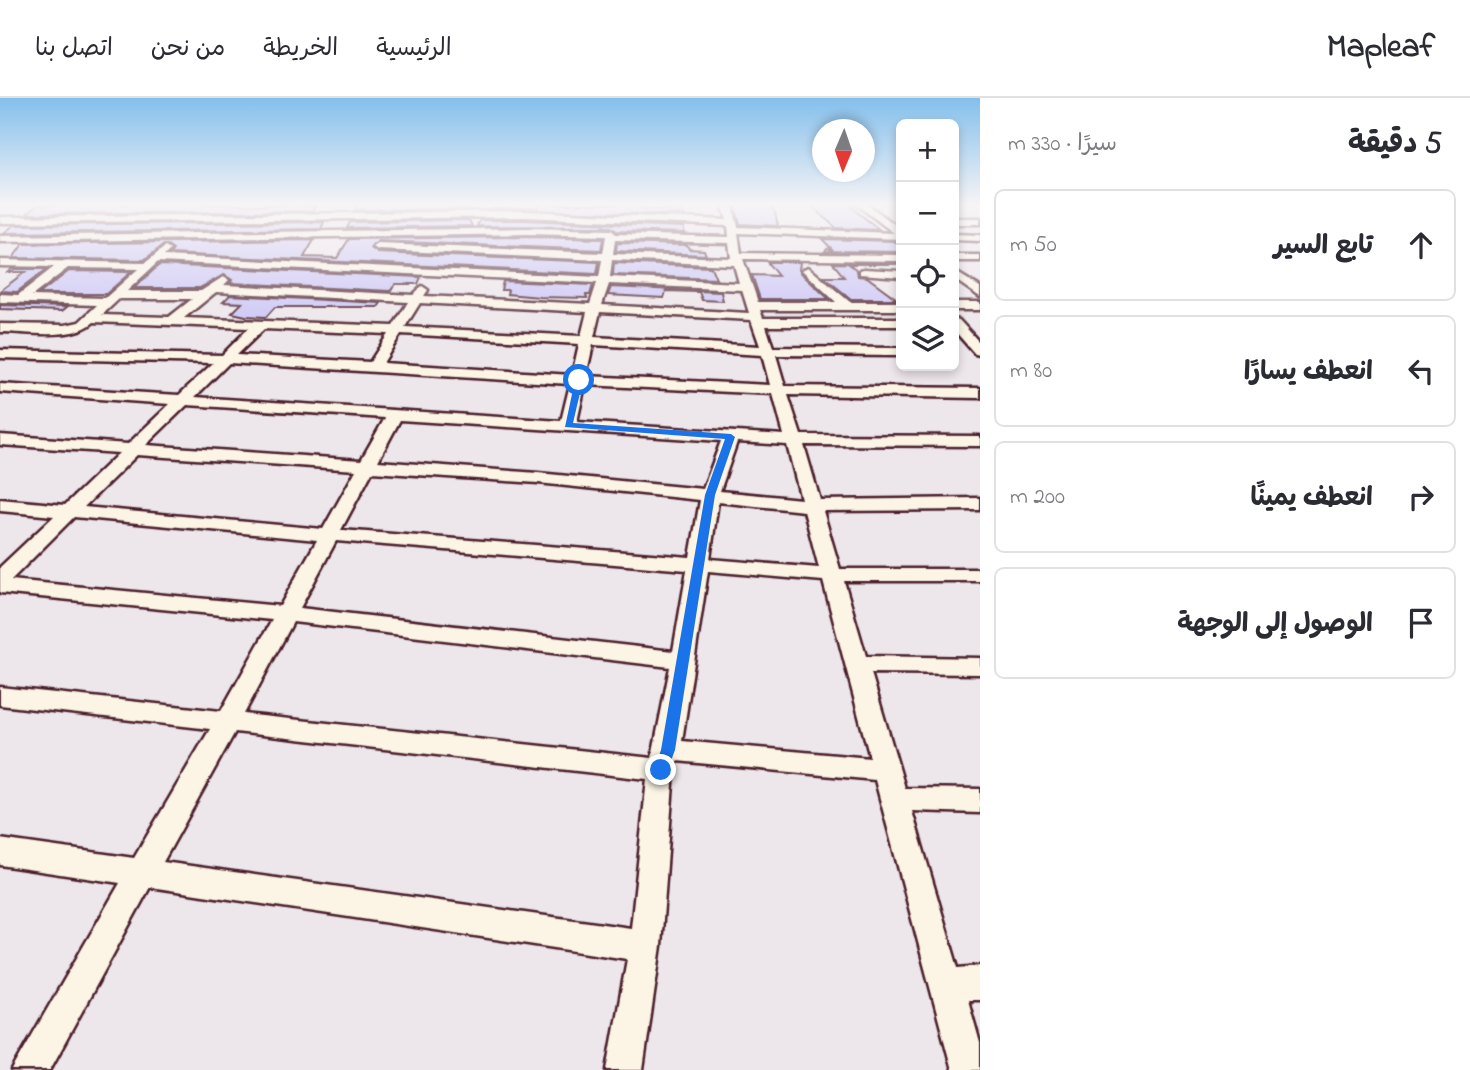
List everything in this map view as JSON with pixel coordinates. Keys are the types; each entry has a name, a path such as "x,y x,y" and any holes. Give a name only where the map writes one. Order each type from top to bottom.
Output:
{"street":[{"path":"0,328 73,329 93,318 166,249"},
{"path":"373,368 450,249"},
{"path":"459,249 814,270 848,306"},
{"path":"568,425 594,310 604,282 609,249"},
{"path":"669,249 741,265 896,320"},
{"path":"716,249 741,265 848,306 896,306"},
{"path":"0,263 242,263 288,260 604,282 741,265 822,249"},
{"path":"0,298 113,298 209,292 594,310 741,265 896,258"},
{"path":"959,258 980,258"},
{"path":"173,320 242,263"},
{"path":"20,299 66,264"},
{"path":"741,265 813,506 970,1070"},
{"path":"847,271 896,274"},
{"path":"959,278 980,283"},
{"path":"959,279 980,293"},
{"path":"959,306 980,306"},
{"path":"93,318 262,323 768,351 896,352"},
{"path":"0,579 262,323"},
{"path":"959,324 980,351"},
{"path":"959,351 980,351"},
{"path":"0,354 109,354 779,391 980,393"},
{"path":"0,388 731,437 980,441"},
{"path":"30,1070 228,721 395,414"},
{"path":"625,1070 645,946 665,760 710,495 731,437"},
{"path":"0,440 367,466 813,506 980,504"},
{"path":"0,505 328,536 832,575 980,575"},
{"path":"0,586 285,614 682,660"},
{"path":"857,664 980,666"},
{"path":"0,696 228,721 665,760 887,770"},
{"path":"894,800 980,801"},
{"path":"0,852 645,946"},
{"path":"946,985 980,983"}],"building":[{"path":"19,249 158,249 144,260 13,258"},
{"path":"172,249 308,249 304,257 337,258 342,249 373,249 378,253 599,262 597,274 170,254"},
{"path":"694,249 704,250 706,255 616,251"},
{"path":"896,249 896,252 825,251"},
{"path":"767,262 800,262 799,270 829,299 760,299 752,275 778,276"},
{"path":"614,263 711,267 716,279 613,275"},
{"path":"833,263 896,264 849,264 857,270 858,276 867,277 896,299 851,299 824,277 844,277"},
{"path":"159,265 421,277 418,284 396,284 390,291 230,283 232,280 224,275 200,288 134,288"},
{"path":"12,269 47,269 17,292 0,291 25,272 8,272"},
{"path":"69,271 131,272 106,294 39,294"},
{"path":"503,281 593,285 590,295 586,295 587,298 540,297 507,294 508,290 501,290"},
{"path":"611,287 721,292 723,301 702,300 699,292 666,291 664,298 608,295"},
{"path":"230,295 381,303 378,307 275,307 266,317 246,316 232,313 242,303 223,302"},
{"path":"0,305 67,307 62,311 0,309"}],"route":[{"path":"579,380 568,425 731,437 710,495 668,750 661,770"}]}
